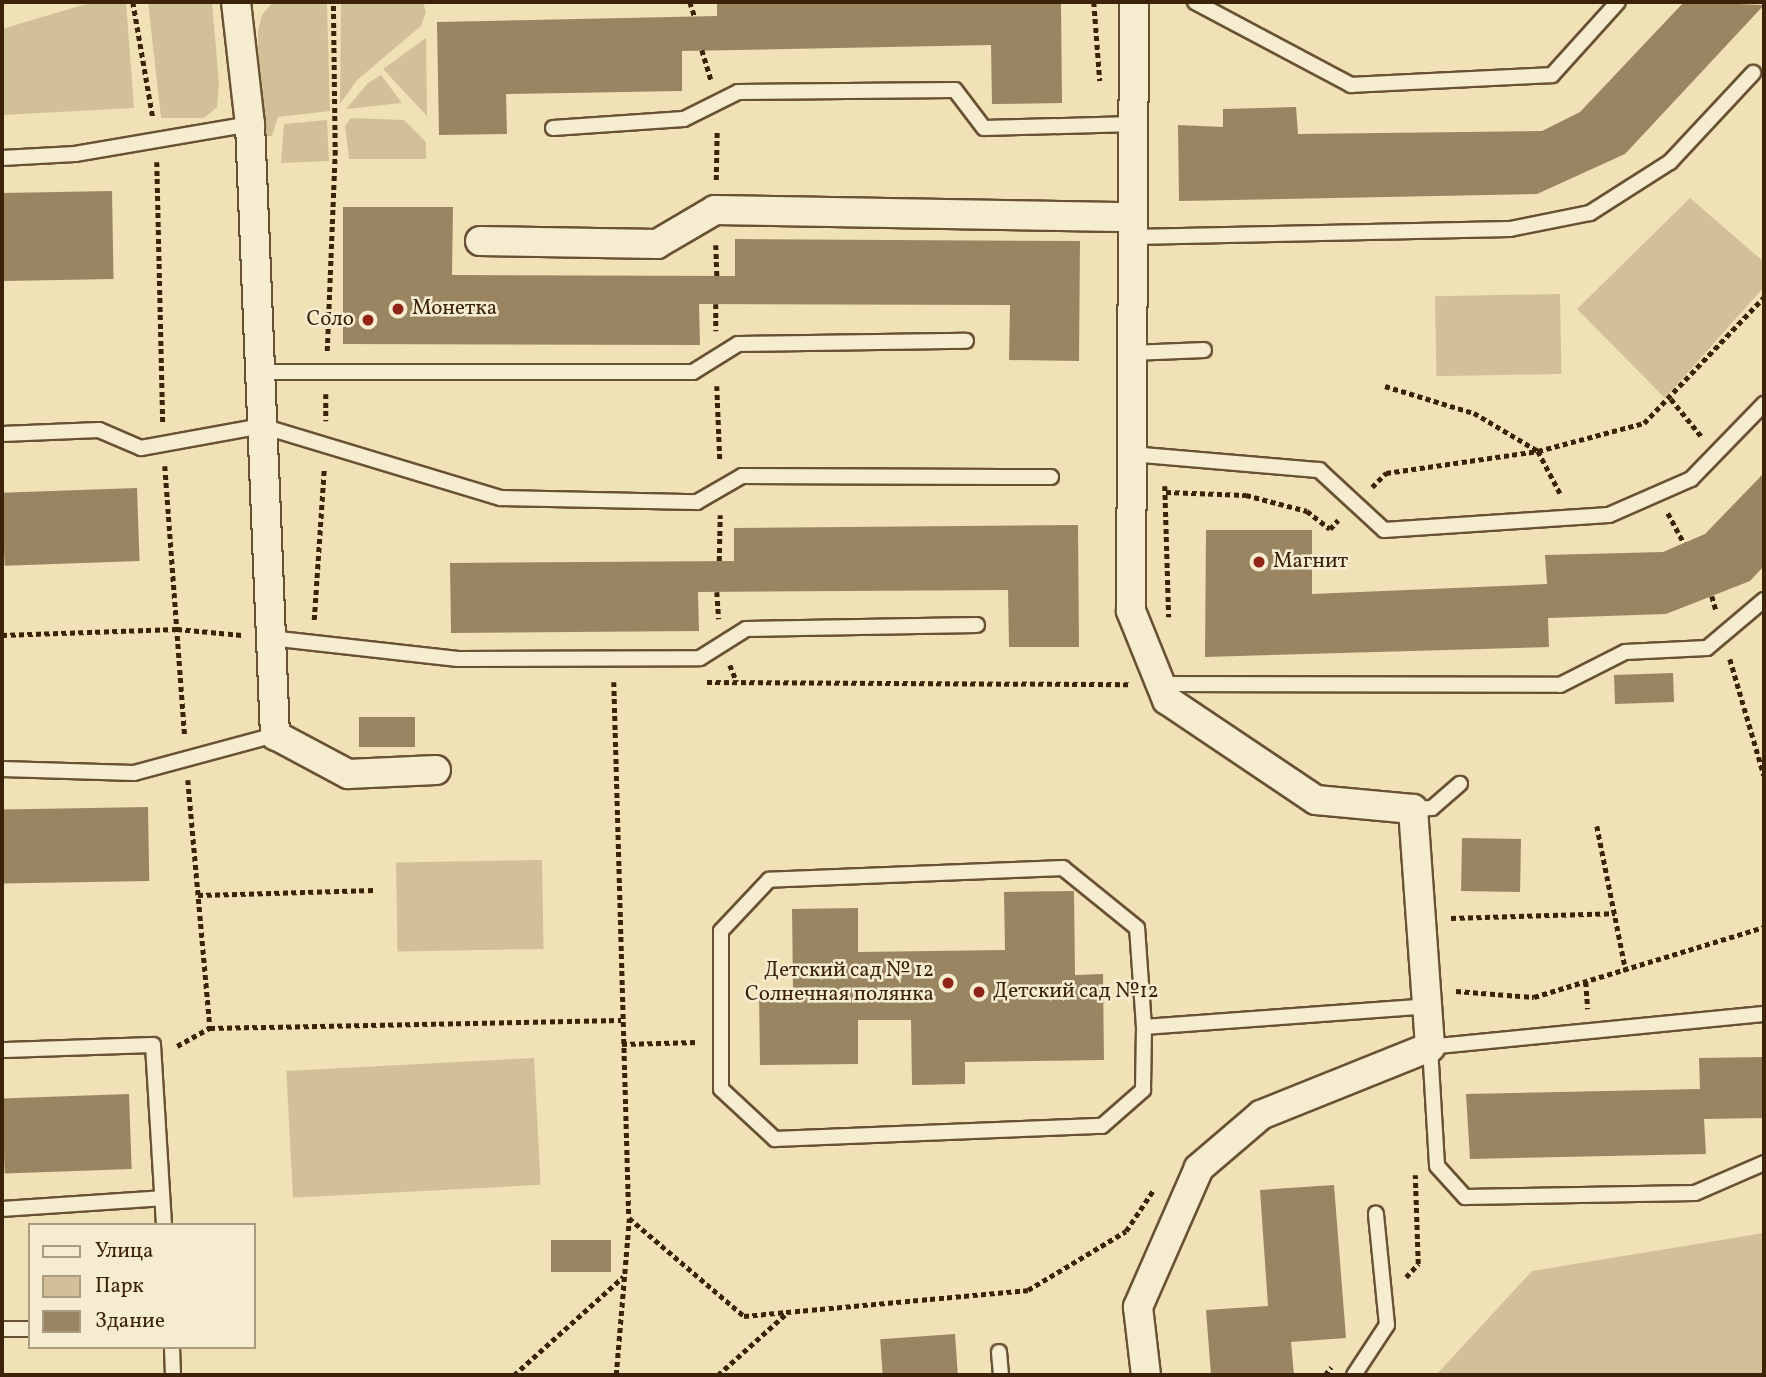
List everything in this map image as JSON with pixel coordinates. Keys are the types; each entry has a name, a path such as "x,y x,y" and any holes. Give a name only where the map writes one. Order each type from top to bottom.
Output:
{"street":[{"path":"236,2 250,124 275,735 348,774 436,770"},
{"path":"1134,2 1131,611 1167,700 1316,800 1413,809 1430,1047 1261,1115 1199,1168 1138,1307 1146,1375"},
{"path":"480,241 657,244 715,210 1133,227"}],"lane":[{"path":"1195,2 1351,85 1552,75 1618,2"},
{"path":"1133,227 1510,229 1590,213 1670,162 1753,73"},
{"path":"553,128 684,119 738,92 955,90 984,128 1133,124"},
{"path":"2,159 75,154 250,124"},
{"path":"261,372 693,372 738,344 966,341"},
{"path":"1132,353 1204,350"},
{"path":"1132,454 1319,470 1384,530 1609,515 1691,479 1764,404"},
{"path":"2,434 99,430 141,448 262,426 500,498 697,502 742,476 1051,477"},
{"path":"1161,684 1560,685 1625,652 1707,648 1764,600"},
{"path":"270,638 458,659 700,658 746,629 977,625"},
{"path":"2,769 134,773 275,735"},
{"path":"1413,809 1432,808 1460,784"},
{"path":"1063,868 1137,928 1144,1027 1143,1090 1102,1126 775,1139 720,1089 721,931 769,880 1063,868"},
{"path":"1144,1027 1427,1006"},
{"path":"1764,1014 1430,1047 1437,1166 1465,1197 1695,1193 1764,1163"},
{"path":"2,1050 153,1045 164,1223"},
{"path":"2,1209 162,1198"},
{"path":"1354,1375 1387,1325 1376,1214"},
{"path":"2,1329 28,1329"},
{"path":"172,1349 173,1375"},
{"path":"999,1352 1001,1375"}],"path":[{"path":"133,2 157,140 163,444 186,759 210,1028"},
{"path":"313,643 326,445 326,372 335,155 333,2"},
{"path":"690,2 695,17"},
{"path":"702,50 718,102 715,210 717,276"},
{"path":"1166,492 1246,495 1307,511 1330,529 1386,473 1538,451 1644,423 1671,400 1764,297"},
{"path":"716,304 721,488 719,561"},
{"path":"1385,386 1474,413 1538,451 1573,517"},
{"path":"1671,400 1716,454"},
{"path":"1164,457 1169,626"},
{"path":"1658,494 1684,543"},
{"path":"1712,596 1764,775"},
{"path":"2,635 177,629 270,638"},
{"path":"616,1375 629,1218 613,681 627,682"},
{"path":"696,682 1161,684"},
{"path":"1597,825 1626,971"},
{"path":"198,895 373,890"},
{"path":"1436,918 1615,913"},
{"path":"1452,991 1534,997 1764,927"},
{"path":"154,1059 210,1028 621,1020"},
{"path":"622,1044 720,1041"},
{"path":"629,1218 744,1316 1028,1290 1126,1231 1160,1180"},
{"path":"514,1375 624,1276"},
{"path":"718,1375 788,1312"}],"green space":[{"path":"93,2 126,2 134,108 2,115 2,29"},
{"path":"148,2 212,2 219,83 217,107 204,118 161,118"},
{"path":"273,2 327,2 330,111 278,117 272,136 260,137 258,31 262,15"},
{"path":"341,2 423,2 426,12 421,26 357,80 340,104"},
{"path":"426,38 427,116 383,69"},
{"path":"381,75 402,103 346,109 368,83"},
{"path":"351,118 404,120 426,142 426,159 349,159 345,126"},
{"path":"327,120 329,161 281,163 284,124"},
{"path":"1690,198 1764,262 1764,287 1665,398 1577,309"},
{"path":"1560,294 1561,374 1436,376 1435,296"},
{"path":"542,860 544,949 398,952 396,863"},
{"path":"534,1058 541,1185 293,1198 286,1071"},
{"path":"1764,1233 1764,1375 1436,1375 1532,1271"}],"building":[{"path":"717,2 1061,2 1062,103 992,104 991,45 682,51 682,91 506,94 507,134 439,135 437,22 717,16"},
{"path":"1684,2 1764,5 1625,154 1537,194 1179,201 1178,125 1223,127 1223,109 1296,107 1298,134 1542,131 1580,112"},
{"path":"112,191 114,279 4,281 2,193"},
{"path":"343,207 453,207 452,275 735,276 735,239 1080,241 1079,361 1009,360 1010,305 699,304 700,345 343,344"},
{"path":"1764,473 1764,566 1750,581 1666,614 1548,618 1549,647 1205,657 1206,530 1312,530 1312,594 1547,584 1545,555 1663,552 1705,534"},
{"path":"137,488 140,561 5,566 2,493"},
{"path":"1078,525 1079,647 1009,647 1008,590 698,592 699,631 451,633 450,563 734,561 734,528"},
{"path":"1673,673 1674,702 1615,704 1614,675"},
{"path":"359,717 415,717 415,747 359,747"},
{"path":"148,807 149,881 3,884 2,810"},
{"path":"1462,838 1521,839 1520,892 1461,891"},
{"name":"Детский сад № 12 Солнечная полянка","path":"1074,891 1075,975 1103,974 1104,1060 965,1062 965,1084 912,1085 911,1020 858,1020 858,1064 760,1065 759,992 793,992 792,909 858,908 858,952 1005,950 1004,892"},
{"path":"1764,1057 1764,1118 1704,1119 1706,1154 1470,1159 1466,1094 1700,1089 1699,1058"},
{"path":"129,1094 132,1169 5,1173 2,1098"},
{"path":"1334,1185 1346,1338 1291,1342 1294,1375 1211,1375 1206,1310 1268,1306 1260,1190"},
{"path":"551,1240 611,1240 611,1272 551,1272"},
{"path":"955,1334 958,1375 883,1375 880,1339"}],"place":[{"name":"Монетка","path":"398,309"},
{"name":"Соло","path":"368,320"},
{"name":"Магнит","path":"1259,562"},
{"name":"Детский сад № 12 Солнечная полянка","path":"948,983"},
{"name":"Детский сад №12","path":"979,992"}]}
